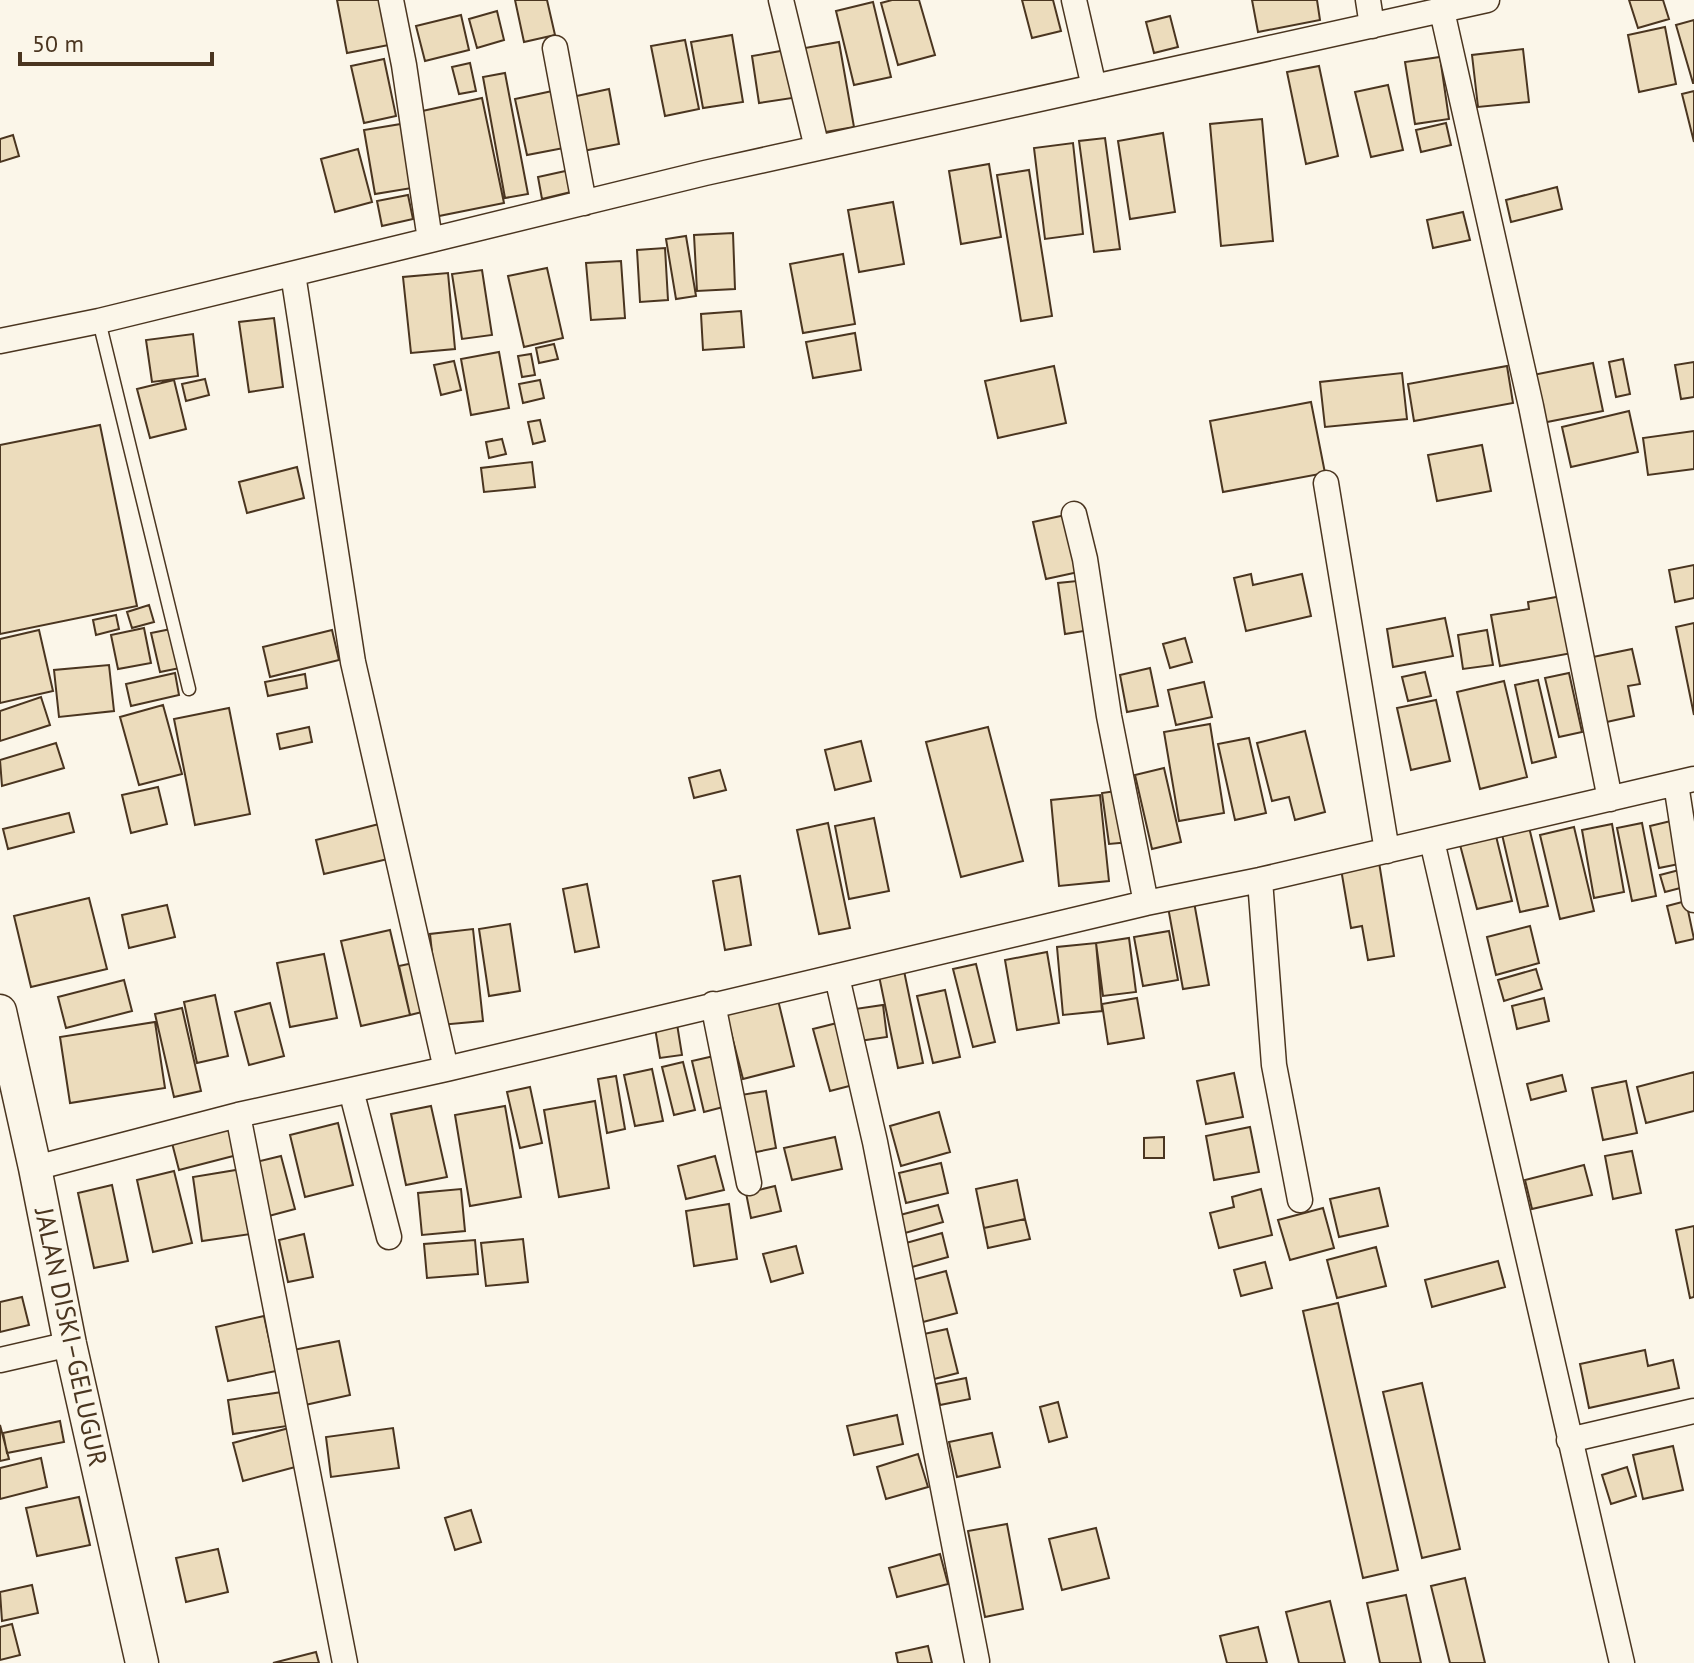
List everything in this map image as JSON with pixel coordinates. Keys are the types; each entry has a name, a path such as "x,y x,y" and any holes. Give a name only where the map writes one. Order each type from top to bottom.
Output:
{"main road":[{"name":"JALAN DISKI–GELUGUR","path":"0,1011 70,1344 142,1663"}],"street":[{"path":"391,0 404,65 430,240"},
{"path":"781,0 817,148"},
{"path":"1074,0 1094,87"},
{"path":"1368,0 1372,26"},
{"path":"0,341 99,321 817,148 1487,0"},
{"path":"1442,11 1531,406 1610,799"},
{"path":"555,48 584,203"},
{"path":"293,274 353,662 446,1069"},
{"path":"1326,483 1387,851"},
{"path":"1074,514 1085,559 1109,716 1146,903"},
{"path":"35,1168 238,1115 446,1069 1146,903 1260,880 1685,782 1694,900"},
{"path":"1432,841 1622,1663"},
{"path":"1260,880 1274,1065 1300,1200"},
{"path":"837,977 875,1142 977,1661"},
{"path":"713,1004 749,1183"},
{"path":"351,1090 389,1237"},
{"path":"238,1115 345,1663"},
{"path":"0,1360 70,1344"},
{"path":"1569,1440 1694,1411"}],"lane":[{"path":"99,321 189,689"}],"building":[{"path":"337,0 385,0 394,44 347,53"},
{"path":"515,0 547,0 555,35 524,42"},
{"path":"919,0 935,55 898,65 881,3"},
{"path":"1022,0 1053,0 1061,31 1032,38"},
{"path":"1252,0 1317,0 1320,20 1258,32"},
{"path":"1629,0 1663,0 1669,19 1638,28"},
{"path":"873,2 891,77 854,85 836,11"},
{"path":"497,11 504,40 477,48 469,19"},
{"path":"461,15 469,50 425,61 416,26"},
{"path":"1170,16 1178,47 1154,53 1146,22"},
{"path":"1694,20 1694,83 1693,83 1676,25"},
{"path":"1665,27 1676,84 1639,92 1628,35"},
{"path":"732,35 743,102 703,108 691,42"},
{"path":"685,40 699,109 665,116 651,46"},
{"path":"839,42 854,127 820,133 805,48"},
{"path":"792,49 799,97 759,103 752,56"},
{"path":"1523,49 1529,102 1478,107 1472,55"},
{"path":"1440,57 1449,119 1415,124 1405,62"},
{"path":"384,59 396,116 364,123 351,66"},
{"path":"470,63 476,91 459,94 452,67"},
{"path":"1319,66 1338,156 1306,164 1287,72"},
{"path":"505,73 528,194 505,198 483,77"},
{"path":"1388,85 1403,150 1371,157 1355,92"},
{"path":"609,89 619,144 583,151 572,97"},
{"path":"557,90 569,147 527,155 515,99"},
{"path":"1694,91 1694,142 1682,94"},
{"path":"482,98 504,203 434,217 413,113"},
{"path":"1262,119 1273,241 1221,246 1210,124"},
{"path":"407,123 418,187 375,194 364,130"},
{"path":"1446,123 1451,145 1421,152 1416,130"},
{"path":"1163,133 1175,212 1130,219 1118,141"},
{"path":"13,135 19,156 0,162 0,139"},
{"path":"1105,138 1120,249 1094,252 1079,141"},
{"path":"1073,143 1083,234 1045,239 1034,148"},
{"path":"358,149 372,202 335,212 321,159"},
{"path":"989,164 1001,237 961,244 949,171"},
{"path":"570,170 575,191 542,199 538,177"},
{"path":"1029,170 1052,316 1021,321 997,175"},
{"path":"1557,187 1562,209 1511,222 1506,200"},
{"path":"408,195 413,219 382,226 377,201"},
{"path":"893,202 904,264 859,272 848,210"},
{"path":"1463,212 1470,240 1433,248 1427,220"},
{"path":"733,233 735,289 697,291 694,235"},
{"path":"686,236 696,296 676,299 666,239"},
{"path":"665,248 668,300 640,302 637,250"},
{"path":"843,254 855,324 803,333 790,264"},
{"path":"621,261 625,318 591,320 586,263"},
{"path":"547,268 563,338 524,347 508,276"},
{"path":"482,270 492,335 462,339 452,274"},
{"path":"448,273 455,349 411,353 403,277"},
{"path":"741,311 744,347 703,350 701,314"},
{"path":"274,318 283,387 249,392 239,322"},
{"path":"855,333 861,370 813,378 806,342"},
{"path":"193,334 198,376 152,382 146,340"},
{"path":"554,344 558,359 539,363 536,348"},
{"path":"499,352 509,408 471,415 461,359"},
{"path":"531,354 535,375 522,377 518,356"},
{"path":"1623,359 1630,394 1616,397 1609,362"},
{"path":"454,361 461,390 441,395 434,365"},
{"path":"1694,362 1694,397 1681,399 1675,365"},
{"path":"1593,363 1603,411 1542,423 1533,375"},
{"path":"1054,366 1066,423 998,438 985,381"},
{"path":"1507,366 1513,403 1414,421 1408,384"},
{"path":"1402,373 1407,419 1325,427 1320,382"},
{"path":"205,379 209,395 186,401 182,384"},
{"path":"174,380 186,429 150,438 137,389"},
{"path":"540,380 544,398 523,403 519,384"},
{"path":"1311,402 1325,473 1223,492 1210,421"},
{"path":"1629,411 1638,452 1571,467 1562,427"},
{"path":"540,420 545,441 533,444 528,422"},
{"path":"100,425 137,606 0,634 0,445"},
{"path":"1694,431 1694,469 1648,475 1643,438"},
{"path":"502,439 506,454 489,458 486,442"},
{"path":"1482,445 1491,491 1437,501 1428,455"},
{"path":"532,462 535,487 484,492 481,468"},
{"path":"297,467 304,498 247,513 239,482"},
{"path":"1070,514 1083,571 1046,579 1033,522"},
{"path":"1694,565 1694,598 1675,602 1669,570"},
{"path":"1251,574 1253,585 1302,574 1311,616 1246,631 1234,578"},
{"path":"1077,581 1084,631 1065,634 1058,583"},
{"path":"1562,596 1572,653 1500,666 1491,615 1529,609 1528,602"},
{"path":"149,605 154,622 132,628 127,612"},
{"path":"116,615 119,629 96,635 93,620"},
{"path":"1445,618 1453,656 1393,667 1387,629"},
{"path":"1694,623 1694,715 1676,627"},
{"path":"144,628 151,663 118,669 111,635"},
{"path":"171,629 180,668 160,672 151,633"},
{"path":"39,630 53,691 0,703 0,639"},
{"path":"332,630 339,660 270,677 263,647"},
{"path":"1487,630 1493,665 1463,669 1458,635"},
{"path":"1185,638 1192,662 1170,668 1163,644"},
{"path":"1632,649 1640,684 1628,686 1634,716 1602,723 1588,658"},
{"path":"109,665 114,711 59,717 54,670"},
{"path":"1150,668 1158,706 1127,712 1120,675"},
{"path":"1425,672 1431,696 1408,701 1402,677"},
{"path":"175,673 179,695 131,706 126,684"},
{"path":"1569,673 1582,732 1559,737 1545,678"},
{"path":"305,674 307,688 268,696 265,682"},
{"path":"1538,680 1556,757 1532,763 1515,685"},
{"path":"1504,681 1527,777 1480,789 1457,692"},
{"path":"1204,682 1212,717 1176,725 1168,690"},
{"path":"41,697 50,725 0,741 0,711"},
{"path":"1436,700 1450,761 1411,770 1397,708"},
{"path":"163,705 182,774 139,785 120,717"},
{"path":"229,708 250,814 195,825 174,719"},
{"path":"1210,724 1224,813 1179,821 1164,732"},
{"path":"309,727 312,742 280,749 277,734"},
{"path":"988,727 1023,861 961,877 926,742"},
{"path":"1305,731 1325,812 1295,820 1289,797 1272,801 1257,743"},
{"path":"1249,738 1266,813 1235,820 1218,744"},
{"path":"861,741 871,781 835,790 825,750"},
{"path":"56,743 64,768 2,786 0,760"},
{"path":"1164,768 1181,842 1152,849 1135,775"},
{"path":"720,770 726,790 694,798 689,778"},
{"path":"158,787 167,824 131,833 122,795"},
{"path":"1123,790 1130,842 1109,844 1102,793"},
{"path":"1100,795 1109,881 1059,886 1051,800"},
{"path":"69,813 74,832 8,849 3,829"},
{"path":"874,818 889,891 849,899 835,826"},
{"path":"1675,820 1684,863 1659,868 1650,826"},
{"path":"383,823 392,858 324,874 316,840"},
{"path":"828,823 850,928 819,934 797,830"},
{"path":"1528,823 1548,906 1520,912 1501,830"},
{"path":"1642,823 1656,896 1632,901 1617,828"},
{"path":"1612,824 1624,892 1594,898 1582,830"},
{"path":"1574,827 1594,911 1560,919 1540,835"},
{"path":"1495,832 1512,901 1477,909 1459,841"},
{"path":"1378,856 1394,956 1368,960 1362,926 1351,928 1340,863"},
{"path":"1683,869 1688,886 1665,892 1660,875"},
{"path":"740,876 751,945 725,950 713,881"},
{"path":"587,884 599,947 575,952 563,889"},
{"path":"89,898 107,969 31,987 14,916"},
{"path":"1686,901 1694,939 1676,943 1667,906"},
{"path":"1194,902 1209,985 1183,989 1168,907"},
{"path":"167,905 175,937 129,948 122,915"},
{"path":"510,924 520,991 489,996 479,929"},
{"path":"1530,926 1539,963 1496,975 1487,937"},
{"path":"473,929 483,1021 440,1025 430,934"},
{"path":"390,930 410,1015 361,1026 341,941"},
{"path":"1169,931 1178,980 1143,986 1134,937"},
{"path":"1129,938 1136,992 1103,996 1096,943"},
{"path":"1096,943 1102,1011 1063,1015 1057,947"},
{"path":"1047,952 1059,1023 1017,1030 1005,960"},
{"path":"324,954 337,1018 290,1027 277,963"},
{"path":"418,962 430,1010 410,1015 399,966"},
{"path":"976,964 995,1042 973,1047 953,969"},
{"path":"903,966 923,1063 898,1068 878,971"},
{"path":"1536,969 1542,989 1504,1001 1498,980"},
{"path":"124,980 132,1011 66,1028 58,997"},
{"path":"945,990 960,1057 933,1063 917,996"},
{"path":"215,995 228,1056 197,1063 184,1002"},
{"path":"1137,998 1144,1038 1108,1044 1102,1004"},
{"path":"1544,998 1549,1021 1517,1029 1512,1006"},
{"path":"778,1000 794,1066 743,1079 726,1013"},
{"path":"270,1003 284,1056 249,1065 235,1012"},
{"path":"883,1005 887,1037 859,1041 855,1009"},
{"path":"182,1008 201,1091 174,1097 155,1014"},
{"path":"155,1022 165,1088 70,1103 60,1037"},
{"path":"841,1022 857,1084 830,1091 813,1029"},
{"path":"677,1024 682,1055 660,1058 655,1028"},
{"path":"714,1056 727,1106 704,1112 692,1061"},
{"path":"683,1062 695,1110 674,1115 662,1067"},
{"path":"652,1069 663,1121 635,1126 624,1075"},
{"path":"1694,1072 1694,1111 1646,1123 1637,1087"},
{"path":"1234,1073 1243,1117 1206,1124 1197,1081"},
{"path":"1562,1075 1566,1091 1531,1100 1527,1084"},
{"path":"616,1076 625,1129 607,1133 598,1079"},
{"path":"1626,1081 1637,1133 1603,1140 1592,1088"},
{"path":"530,1087 542,1143 520,1148 507,1092"},
{"path":"766,1091 776,1148 751,1153 741,1095"},
{"path":"595,1101 609,1188 559,1197 544,1110"},
{"path":"431,1106 447,1177 406,1185 391,1114"},
{"path":"505,1106 521,1197 470,1206 455,1115"},
{"path":"939,1112 950,1152 901,1166 890,1126"},
{"path":"338,1123 353,1185 305,1197 290,1135"},
{"path":"1250,1127 1259,1172 1214,1180 1206,1136"},
{"path":"234,1128 241,1154 179,1170 172,1143"},
{"path":"835,1137 842,1169 792,1180 784,1148"},
{"path":"1164,1137 1164,1158 1144,1158 1144,1138"},
{"path":"1632,1151 1641,1193 1613,1199 1605,1156"},
{"path":"281,1156 295,1209 265,1217 252,1163"},
{"path":"715,1156 724,1190 686,1199 678,1166"},
{"path":"941,1163 948,1193 906,1203 899,1173"},
{"path":"1584,1165 1592,1195 1532,1209 1525,1180"},
{"path":"242,1169 251,1234 202,1241 193,1177"},
{"path":"174,1171 192,1243 153,1252 137,1180"},
{"path":"1017,1180 1025,1219 984,1228 976,1189"},
{"path":"112,1185 128,1261 94,1268 78,1193"},
{"path":"775,1186 781,1211 751,1218 746,1193"},
{"path":"1379,1188 1388,1226 1339,1237 1330,1199"},
{"path":"461,1189 465,1231 422,1235 418,1193"},
{"path":"1261,1189 1272,1235 1219,1248 1210,1213 1234,1207 1232,1197"},
{"path":"729,1204 737,1259 694,1266 686,1211"},
{"path":"938,1205 943,1222 905,1233 900,1215"},
{"path":"1323,1208 1334,1248 1290,1260 1278,1220"},
{"path":"1025,1219 1030,1239 988,1248 984,1228"},
{"path":"1694,1226 1694,1297 1690,1298 1676,1230"},
{"path":"942,1233 948,1257 912,1267 906,1243"},
{"path":"304,1234 313,1277 288,1282 279,1240"},
{"path":"523,1239 528,1282 486,1286 481,1243"},
{"path":"475,1240 478,1274 427,1278 424,1244"},
{"path":"796,1246 803,1273 771,1282 763,1254"},
{"path":"1376,1247 1386,1286 1337,1298 1327,1260"},
{"path":"1498,1261 1505,1287 1432,1307 1425,1280"},
{"path":"1265,1262 1272,1288 1241,1296 1234,1270"},
{"path":"946,1271 957,1313 923,1322 912,1280"},
{"path":"22,1297 29,1325 0,1332 0,1302"},
{"path":"1338,1303 1398,1570 1363,1578 1303,1311"},
{"path":"264,1316 276,1371 228,1381 216,1327"},
{"path":"947,1329 958,1373 934,1379 924,1334"},
{"path":"339,1341 350,1395 305,1405 293,1350"},
{"path":"1645,1350 1648,1366 1673,1360 1679,1388 1589,1408 1580,1364"},
{"path":"966,1378 970,1399 940,1405 936,1384"},
{"path":"1422,1383 1460,1549 1422,1558 1383,1392"},
{"path":"282,1392 287,1426 233,1434 228,1400"},
{"path":"1058,1402 1067,1437 1049,1442 1040,1407"},
{"path":"897,1415 903,1444 854,1455 847,1426"},
{"path":"60,1421 64,1442 7,1453 3,1433"},
{"path":"0,1425 9,1459 0,1461"},
{"path":"289,1428 299,1466 243,1481 233,1443"},
{"path":"393,1428 399,1468 331,1477 326,1437"},
{"path":"992,1433 1000,1467 957,1477 949,1442"},
{"path":"1673,1446 1683,1490 1643,1499 1633,1455"},
{"path":"918,1454 928,1487 886,1499 877,1467"},
{"path":"41,1458 47,1487 0,1499 0,1468"},
{"path":"1627,1467 1636,1496 1611,1504 1602,1475"},
{"path":"79,1497 90,1545 37,1556 26,1508"},
{"path":"471,1510 481,1542 455,1550 445,1518"},
{"path":"1007,1524 1023,1609 985,1617 968,1531"},
{"path":"1096,1528 1109,1578 1062,1590 1049,1539"},
{"path":"218,1549 228,1592 186,1602 176,1558"},
{"path":"940,1554 948,1584 897,1597 889,1568"},
{"path":"1465,1578 1485,1663 1450,1663 1431,1586"},
{"path":"32,1585 38,1613 2,1621 0,1592"},
{"path":"1406,1595 1421,1663 1380,1663 1367,1603"},
{"path":"1330,1601 1345,1663 1299,1663 1286,1612"},
{"path":"12,1624 20,1655 0,1660 0,1627"},
{"path":"1258,1627 1267,1663 1227,1663 1220,1636"},
{"path":"928,1646 932,1663 898,1663 896,1653"},
{"path":"316,1652 319,1663 273,1663"}]}
